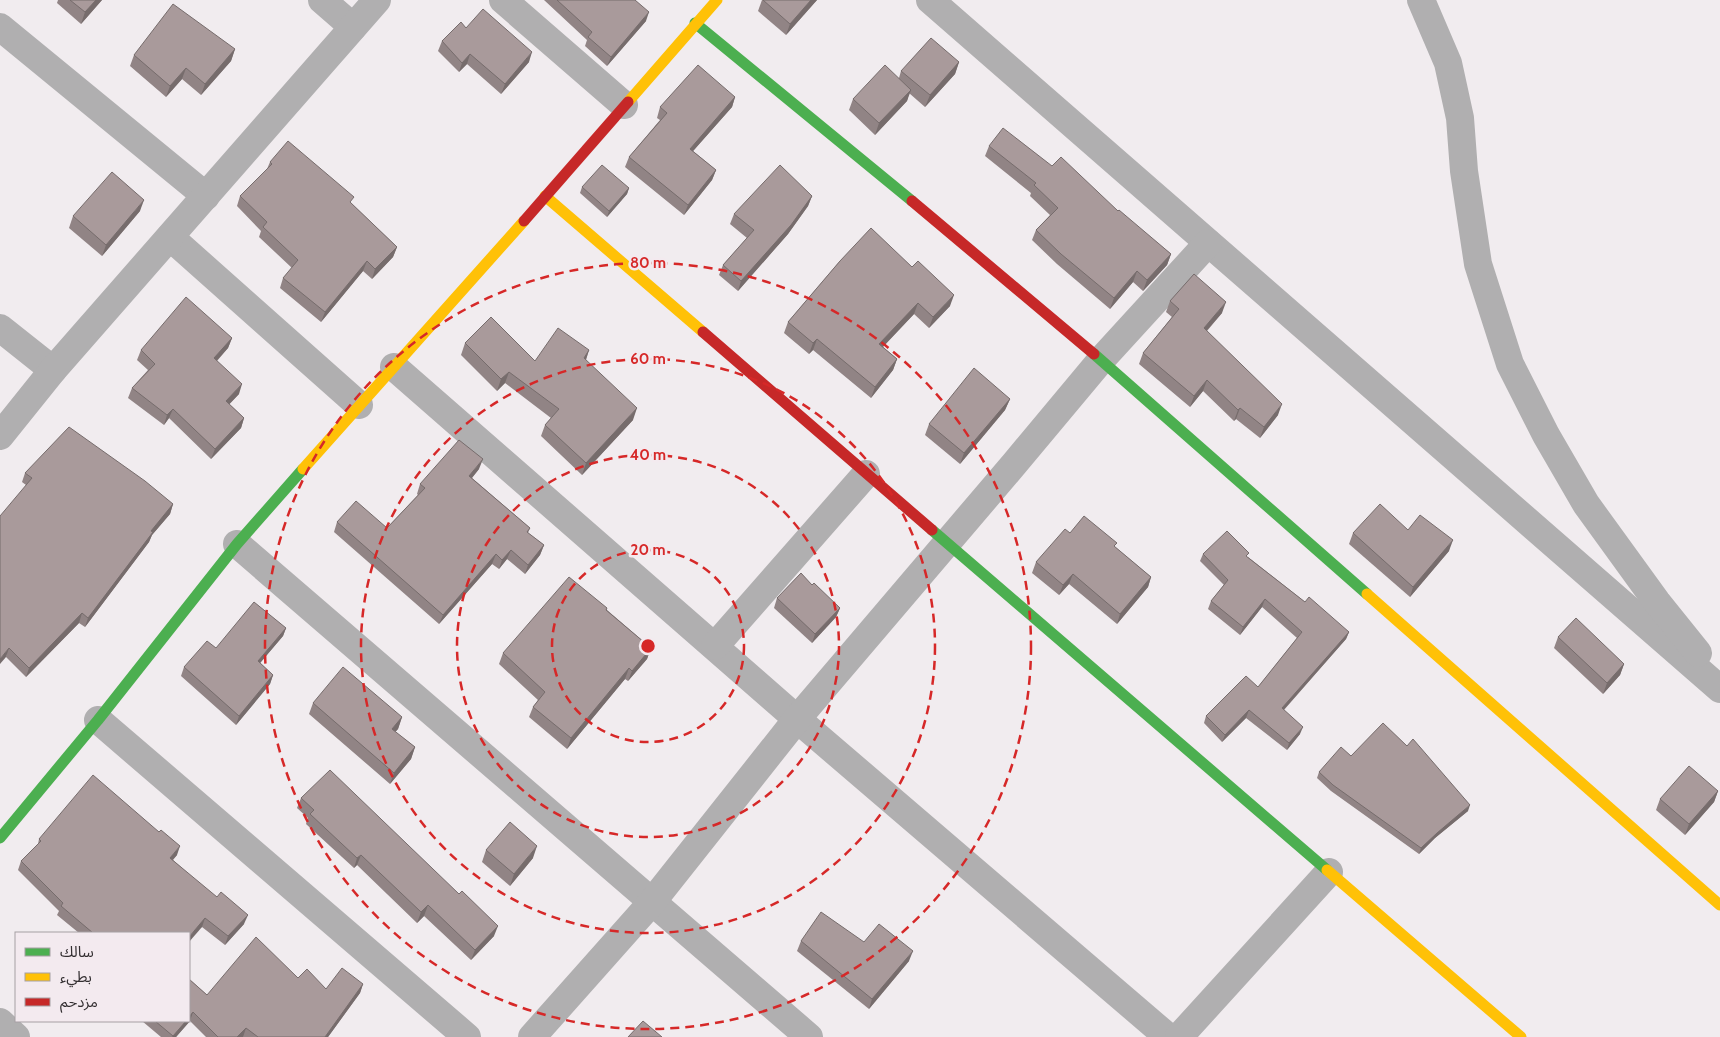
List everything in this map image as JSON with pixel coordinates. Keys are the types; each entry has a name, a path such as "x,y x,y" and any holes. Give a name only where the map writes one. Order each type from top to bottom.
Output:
{"street":[{"path":"322,0 354,27"},
{"path":"0,436 53,370 377,0"},
{"path":"503,0 624,105"},
{"path":"0,838 98,720 237,544 359,405 477,275 716,0"},
{"path":"930,0 1720,689"},
{"path":"1420,0 1448,63 1460,118 1464,171 1478,264 1510,364 1546,435 1586,504 1657,602 1720,680"},
{"path":"695,23 894,186 1101,360 1720,905"},
{"path":"0,27 206,196"},
{"path":"545,196 1521,1037"},
{"path":"170,236 359,405"},
{"path":"532,1037 652,902 797,719 1101,360 1208,243"},
{"path":"0,328 53,370"},
{"path":"394,367 797,719 1168,1037"},
{"path":"715,646 866,474"},
{"path":"237,544 808,1037"},
{"path":"98,720 467,1037"},
{"path":"1179,1037 1329,872"},
{"path":"0,1022 16,1037"}],"building":[{"path":"70,0 96,0 85,12"},
{"path":"557,0 635,0 649,12 611,57 588,37 592,32"},
{"path":"763,0 811,0 790,24"},
{"path":"173,4 235,49 205,84 186,68 170,86 134,55"},
{"path":"483,9 532,52 505,84 470,54 462,63 442,41 461,22 466,28"},
{"path":"931,38 959,62 930,95 901,71"},
{"path":"698,65 735,97 690,149 716,170 688,205 629,157 667,113 660,107"},
{"path":"885,65 911,90 879,123 853,99"},
{"path":"1003,128 1052,166 1061,157 1118,211 1171,254 1147,280 1137,271 1114,298 1061,254 1036,230 1058,208 1034,185 1036,183 989,146"},
{"path":"288,141 354,197 350,202 397,247 375,269 367,261 325,312 283,278 298,260 263,227 267,222 240,196 272,164 270,162"},
{"path":"602,165 629,188 609,211 582,187"},
{"path":"780,165 812,196 791,225 741,281 723,265 754,230 734,214"},
{"path":"112,172 144,200 106,245 73,216"},
{"path":"871,228 912,267 918,261 954,295 933,317 918,303 879,344 897,359 875,387 817,339 813,343 788,322"},
{"path":"1194,274 1226,302 1204,328 1282,404 1264,427 1240,408 1238,410 1207,380 1194,396 1143,353 1179,309 1170,301"},
{"path":"186,297 232,338 214,358 242,384 226,401 244,418 215,449 173,409 167,415 132,388 155,364 141,350"},
{"path":"491,317 535,361 558,328 589,350 584,358 637,408 586,463 545,425 559,409 509,372 501,379 465,343"},
{"path":"974,368 1010,399 964,453 929,424"},
{"path":"69,427 145,481 173,504 88,618 82,613 29,668 9,648 0,659 0,516 32,478 25,473"},
{"path":"459,440 483,459 469,476 530,528 527,532 544,545 528,565 511,550 502,560 496,554 443,615 337,522 356,501 387,528 425,488 420,484"},
{"path":"1380,504 1408,530 1420,515 1453,540 1413,587 1353,533"},
{"path":"1084,516 1117,543 1114,546 1151,577 1120,614 1073,574 1063,585 1036,562 1065,529 1070,533"},
{"path":"1227,531 1249,553 1246,556 1305,602 1309,597 1349,632 1282,708 1303,727 1289,743 1249,710 1225,735 1206,716 1246,676 1258,687 1302,632 1265,599 1243,627 1211,601 1228,580 1203,554"},
{"path":"801,573 812,585 814,583 840,608 815,634 777,598"},
{"path":"569,577 651,648 632,671 629,668 571,738 533,707 545,692 503,653"},
{"path":"254,602 286,628 258,661 273,675 239,716 184,667 207,641 216,648"},
{"path":"1576,618 1624,664 1607,683 1558,637"},
{"path":"343,667 402,717 392,729 415,747 394,773 313,703"},
{"path":"1383,723 1407,746 1413,739 1470,805 1421,848 1333,785 1319,772 1341,747 1351,756"},
{"path":"1689,766 1718,791 1689,824 1660,799"},
{"path":"330,770 459,894 462,891 498,926 475,950 428,905 421,912 361,855 357,858 310,814 314,810 301,798"},
{"path":"93,775 159,832 161,830 180,846 170,858 217,897 221,892 248,915 228,936 205,918 190,936 190,932 92,932 61,906 63,903 21,861 41,841 39,839"},
{"path":"510,822 537,846 514,874 486,850"},
{"path":"821,912 864,942 879,924 913,951 872,999 801,941"},
{"path":"256,937 298,978 307,969 326,989 342,968 363,984 325,1037 258,1037 246,1028 237,1037 218,1037 193,1012 190,1016 190,980 207,995"},
{"path":"643,1021 662,1037 628,1037"},
{"path":"156,1022 185,1022 173,1036"}],"traffic: fast":[{"path":"695,23 912,201"},
{"path":"1094,354 1367,594"},
{"path":"0,838 98,720 237,544 303,469"},
{"path":"932,530 1327,870"}],"traffic: slow":[{"path":"628,102 717,0"},
{"path":"545,196 703,332"},
{"path":"303,469 524,221"},
{"path":"1367,594 1720,905"},
{"path":"1327,870 1521,1037"}],"traffic: jam":[{"path":"524,221 628,102"},
{"path":"912,201 1094,354"},
{"path":"703,332 932,530"}]}
